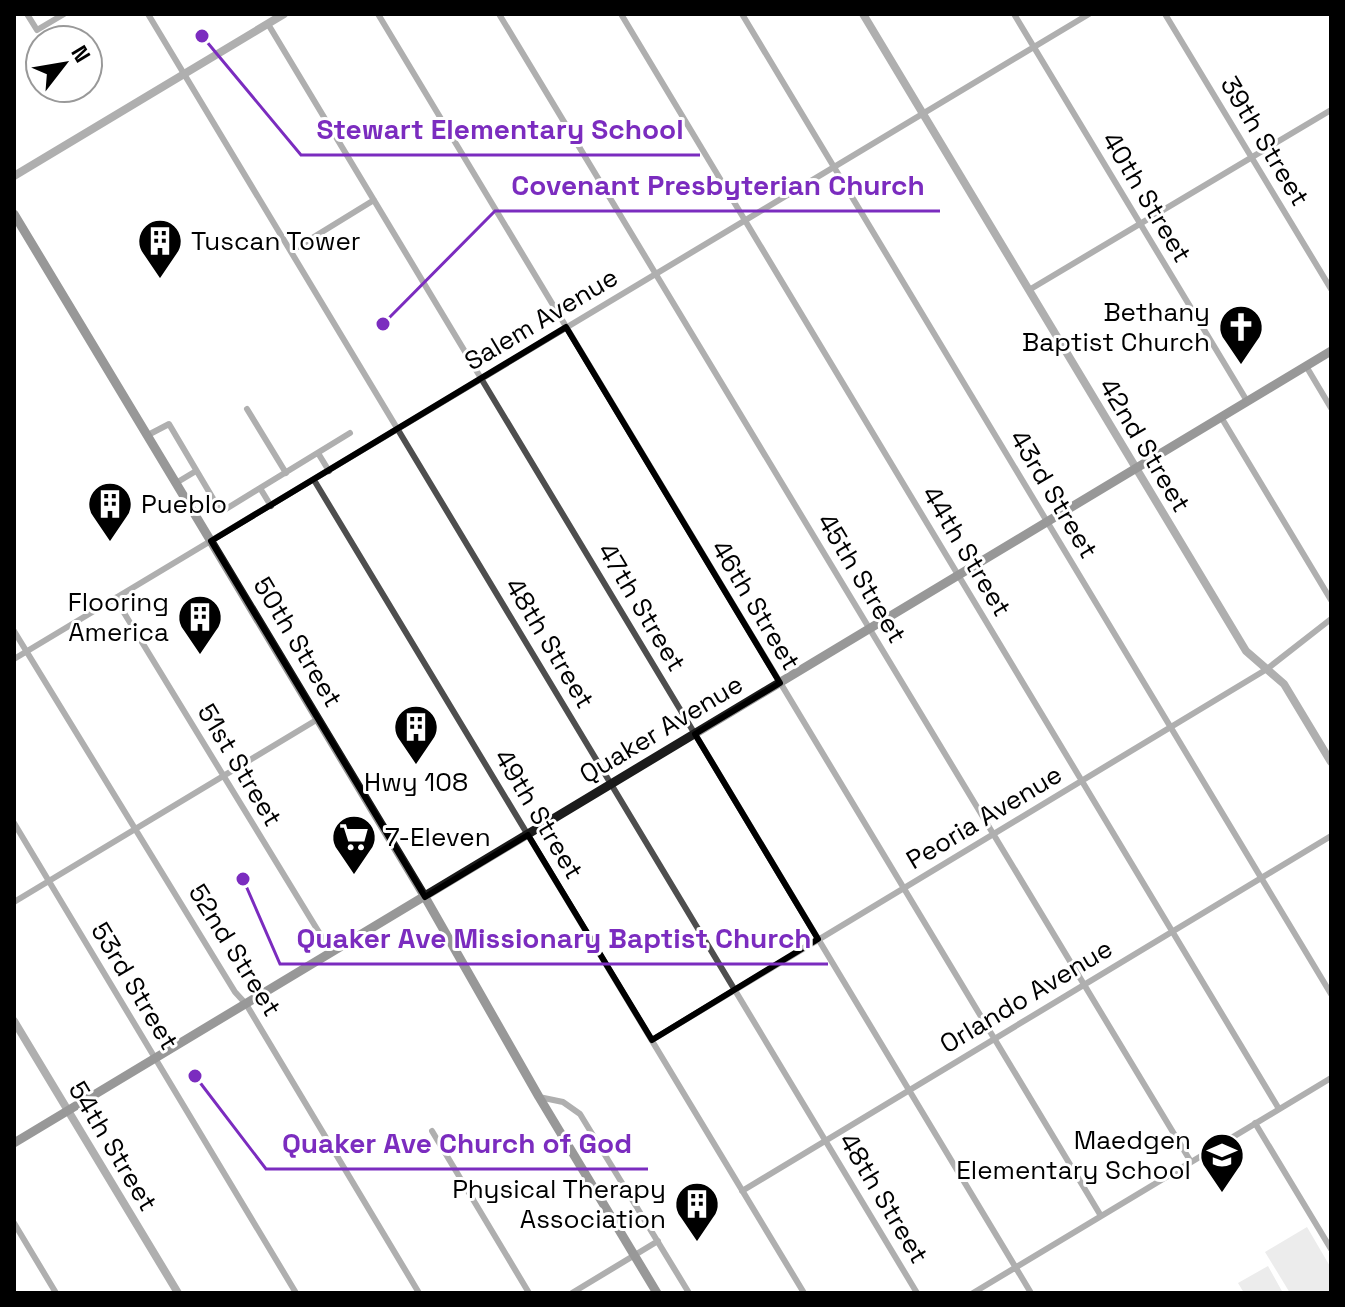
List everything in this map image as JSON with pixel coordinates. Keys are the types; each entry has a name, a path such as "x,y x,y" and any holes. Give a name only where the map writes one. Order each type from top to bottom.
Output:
{"main road":[{"name":"50th Street","path":"14,214 425,897 539,1097 657,1293"},
{"name":"Quaker Avenue","path":"14,1143 1331,351"}],"street":[{"path":"27,14 37,30 64,14"},
{"name":"48th Street","path":"148,14 917,1293"},
{"path":"14,176 284,14"},
{"name":"46th Street","path":"378,14 1101,1216"},
{"name":"45th Street","path":"499,14 1191,1162"},
{"name":"44th Street","path":"621,14 1279,1109"},
{"name":"43rd Street","path":"742,14 1331,994"},
{"name":"42nd Street","path":"863,14 1246,651 1284,684 1331,762"},
{"name":"40th Street","path":"1014,14 1247,401"},
{"name":"Salem Avenue","path":"14,659 1089,14"},
{"name":"39th Street","path":"1165,14 1331,289"},
{"name":"47th Street","path":"268,24 1031,1293"},
{"path":"1029,290 1331,110"},
{"path":"291,251 374,200"},
{"path":"1306,366 1331,408"},
{"path":"247,409 286,473"},
{"path":"1221,417 1331,600"},
{"path":"148,435 169,424 221,512 350,433"},
{"path":"318,453 329,471"},
{"path":"176,483 196,471"},
{"name":"49th Street","path":"314,480 804,1293"},
{"path":"260,488 271,506"},
{"name":"51st Street","path":"115,598 331,952"},
{"name":"Peoria Avenue","path":"652,1040 1267,669 1331,619"},
{"name":"52nd Street","path":"14,631 235,992 246,1004 419,1293"},
{"path":"14,902 318,719"},
{"name":"53rd Street","path":"14,823 296,1293"},
{"name":"Orlando Avenue","path":"742,1191 1331,836"},
{"name":"54th Street","path":"14,1021 178,1293"},
{"path":"973,1293 1331,1078"},
{"path":"539,1097 563,1102 580,1114 689,1293"},
{"path":"1255,1123 1331,1249"},
{"path":"432,1131 529,1293"},
{"path":"14,1223 56,1293"},
{"path":"572,1293 658,1241"}],"highlighted area":[{"path":"566,327 780,683 695,734 818,939 652,1040 528,835 425,897 211,541"}],"shaded area":[{"path":"1307,1227 1331,1268 1331,1293 1290,1293 1265,1252"},
{"path":"1268,1266 1283,1293 1244,1293 1238,1283"}],"place":[{"name":"Stewart Elementary School","path":"202,36"},
{"name":"Tuscan Tower","path":"160,280"},
{"name":"Covenant Presbyterian Church","path":"383,324"},
{"name":"Bethany Baptist Church","path":"1241,366"},
{"name":"Pueblo","path":"110,543"},
{"name":"Flooring America","path":"200,656"},
{"name":"Hwy 108","path":"416,766"},
{"name":"7-Eleven","path":"354,876"},
{"name":"Quaker Ave Missionary Baptist Church","path":"243,879"},
{"name":"Quaker Ave Church of God","path":"195,1076"},
{"name":"Maedgen Elementary School","path":"1222,1194"},
{"name":"Physical Therapy Association","path":"697,1243"}]}
